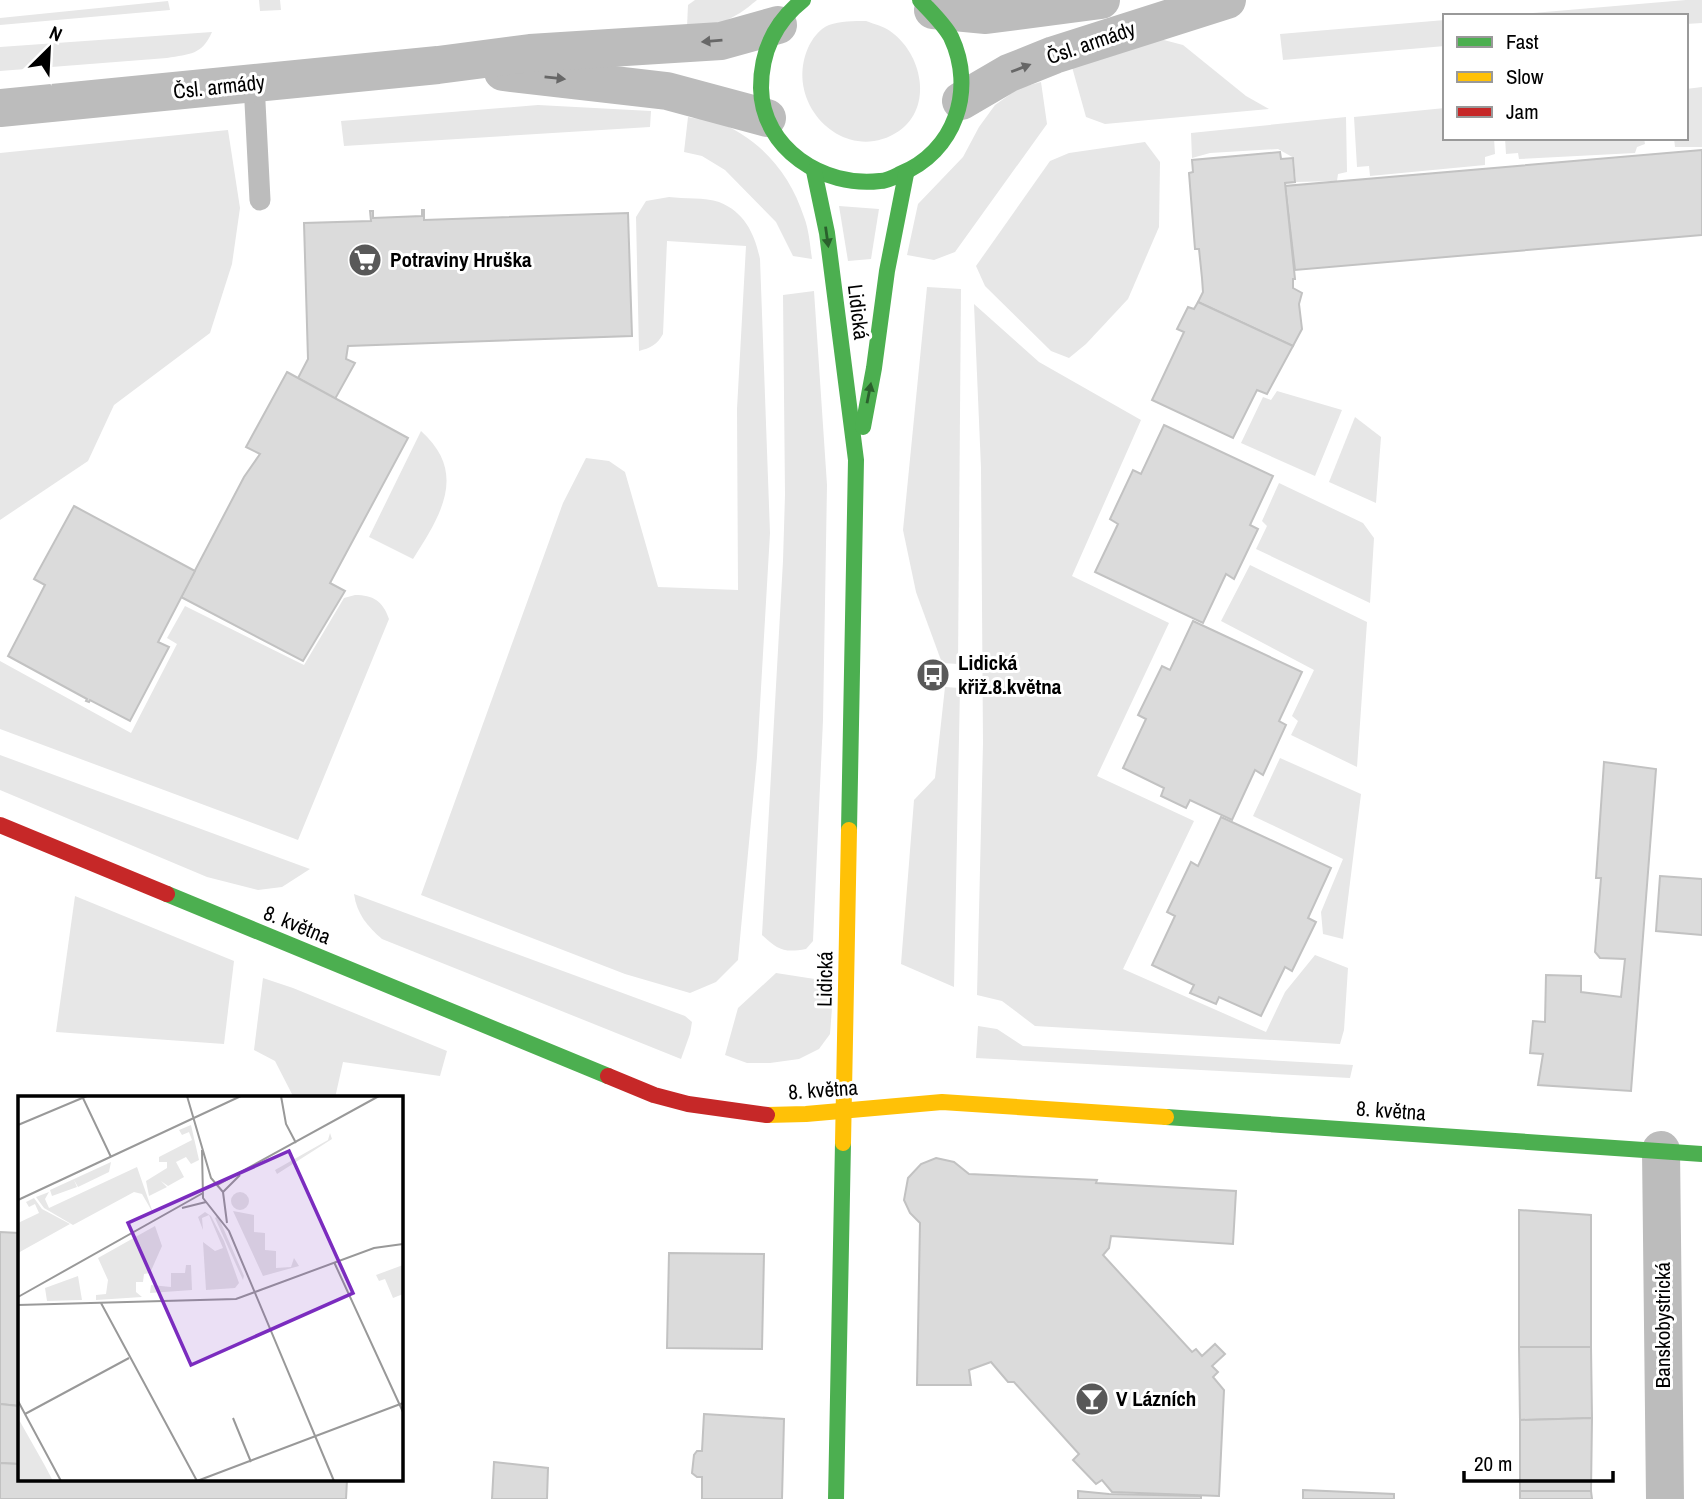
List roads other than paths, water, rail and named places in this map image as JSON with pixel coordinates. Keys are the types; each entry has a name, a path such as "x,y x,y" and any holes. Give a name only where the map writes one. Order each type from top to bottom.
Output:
{"main road":[{"path":"791,12 766,47 761,72 761,96 767,118 778,140 794,157 814,171 835,179 859,183 882,181 905,174 926,161 942,144 955,123 961,101 963,76 959,54 948,30 926,5"},
{"name":"Lidická","path":"814,171 827,233 856,460 836,1499"},
{"name":"Lidická","path":"856,460 874,368 887,271 905,174"},
{"name":"8. května","path":"0,825 654,1095 688,1104 767,1115 942,1102 1702,1154"}],"street":[{"name":"Čsl. armády","path":"926,5 986,15 1101,0"},
{"name":"Čsl. armády","path":"961,101 1009,73 1043,60 1227,0"},
{"name":"Čsl. armády","path":"0,108 438,65 530,53 721,41 791,12"},
{"name":"Čsl. armády","path":"438,65 667,91 767,118"},
{"name":"Banskobystrická","path":"1661,1150 1665,1499"}],"lane":[{"path":"254,83 260,200"}],"place":[{"name":"Potraviny Hruška","path":"365,260"},
{"name":"Lidická křiž.8.května","path":"933,675"},
{"name":"V Lázních","path":"1092,1399"}]}
